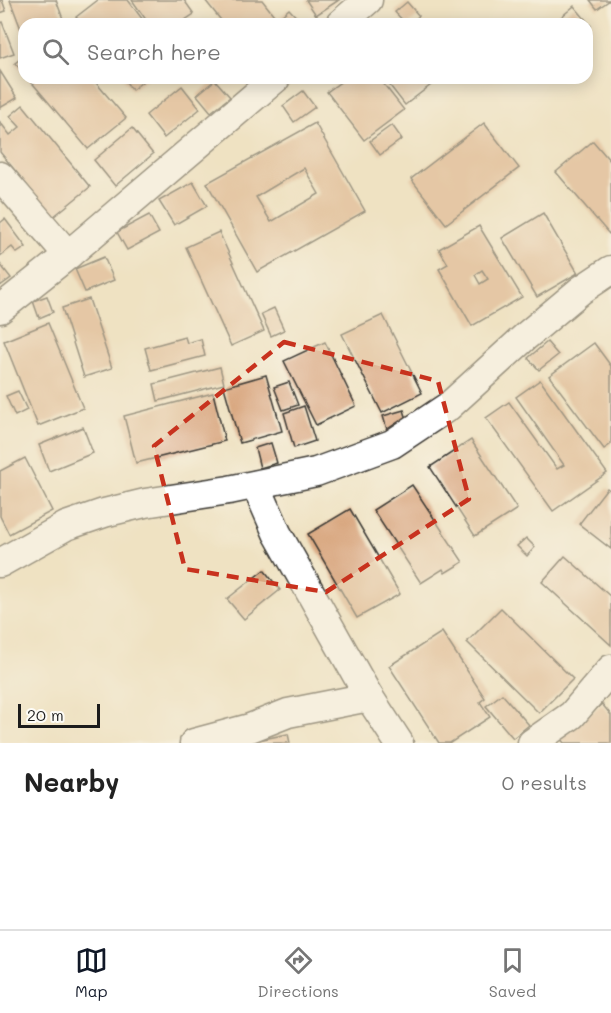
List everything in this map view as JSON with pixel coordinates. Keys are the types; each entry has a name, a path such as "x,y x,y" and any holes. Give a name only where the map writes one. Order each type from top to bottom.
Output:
{"street":[{"path":"347,18 368,0"},
{"path":"0,309 68,255 269,84"},
{"path":"0,176 68,255"},
{"path":"0,563 66,526 104,513 316,472 392,444 450,406 526,336 581,290 611,270"},
{"path":"256,485 277,533 369,697 399,743"},
{"path":"532,743 572,715 611,669"},
{"path":"194,743 250,728 288,713 369,697"}],"highlighted area":[{"path":"284,342 438,381 469,499 326,592 185,569 154,446"}],"building":[{"path":"0,0 6,11 0,13"},
{"path":"10,0 56,0 63,18 18,18 18,21"},
{"path":"98,0 128,0 142,18 77,18"},
{"path":"132,0 184,0 194,14 188,18 145,18"},
{"path":"205,0 262,0 276,18 219,18"},
{"path":"306,0 339,0 316,15"},
{"path":"590,0 610,0 597,9"},
{"path":"407,2 419,16 400,18 395,12"},
{"path":"574,6 584,18 560,18"},
{"path":"289,9 297,18 279,18"},
{"path":"2,22 14,53 0,58 0,23"},
{"path":"0,71 17,98 0,108"},
{"path":"33,84 97,84 126,118 88,149"},
{"path":"128,84 140,84 132,90"},
{"path":"210,84 219,84 230,97 211,112 197,95"},
{"path":"338,84 384,84 404,110 364,140 327,92"},
{"path":"389,84 432,84 405,105"},
{"path":"182,86 200,109 164,138 146,115"},
{"path":"303,91 315,107 294,122 283,106"},
{"path":"23,105 90,187 53,217 0,152 0,122 10,135 20,127 10,116"},
{"path":"315,123 365,211 257,272 207,183","holes":["304,168 319,194 271,222 256,197"]},
{"path":"484,123 519,168 446,224 411,179"},
{"path":"392,125 402,139 380,155 370,141"},
{"path":"132,128 153,154 115,186 94,160"},
{"path":"593,141 611,162 611,232 609,234 556,172"},
{"path":"193,182 207,206 174,225 159,201"},
{"path":"543,213 578,273 537,297 502,238"},
{"path":"149,215 159,233 127,250 117,232"},
{"path":"5,219 26,247 17,253 12,247 0,256 0,223"},
{"path":"479,226 522,297 472,326 439,269 448,264 439,249","holes":["482,270 488,279 480,284 475,275"]},
{"path":"219,232 264,331 231,346 186,247"},
{"path":"104,257 114,280 85,292 75,269"},
{"path":"0,264 11,278 0,286"},
{"path":"47,296 53,312 39,318 33,301"},
{"path":"89,299 112,368 84,377 62,308"},
{"path":"274,308 284,330 271,336 261,314"},
{"path":"383,315 422,393 382,413 342,334"},
{"path":"48,323 83,408 38,426 4,341"},
{"path":"185,337 187,343 201,339 205,356 151,370 145,348"},
{"path":"325,342 356,406 316,425 284,361"},
{"path":"547,342 558,355 539,370 528,358"},
{"path":"594,343 611,366 611,444 604,449 549,376"},
{"path":"220,367 224,384 158,401 154,384"},
{"path":"266,375 282,431 240,443 224,387"},
{"path":"540,380 607,473 553,511 486,418 509,402 557,469 564,465 516,397"},
{"path":"289,382 298,405 283,410 274,387"},
{"path":"18,391 27,410 15,416 6,396"},
{"path":"213,393 225,441 136,463 124,416"},
{"path":"304,406 315,441 294,448 284,413"},
{"path":"404,410 409,426 388,433 383,416"},
{"path":"83,427 93,453 49,471 39,445"},
{"path":"471,440 517,509 475,536 430,467"},
{"path":"271,443 277,463 260,468 255,448"},
{"path":"25,458 52,511 9,534 0,516 0,471"},
{"path":"412,485 463,562 445,573 443,569 421,583 373,510"},
{"path":"607,488 611,491 611,549 579,524"},
{"path":"350,509 400,594 357,618 308,534"},
{"path":"526,538 535,547 527,556 517,546"},
{"path":"565,556 611,597 611,645 542,582"},
{"path":"264,570 280,590 244,619 227,599"},
{"path":"501,608 573,679 539,713 467,642"},
{"path":"442,632 485,698 480,702 490,717 450,743 439,743 389,666"},
{"path":"502,694 529,725 513,738 486,706"},
{"path":"602,704 611,715 611,743 564,743 560,738"},
{"path":"288,734 290,743 249,743 249,742"}]}
